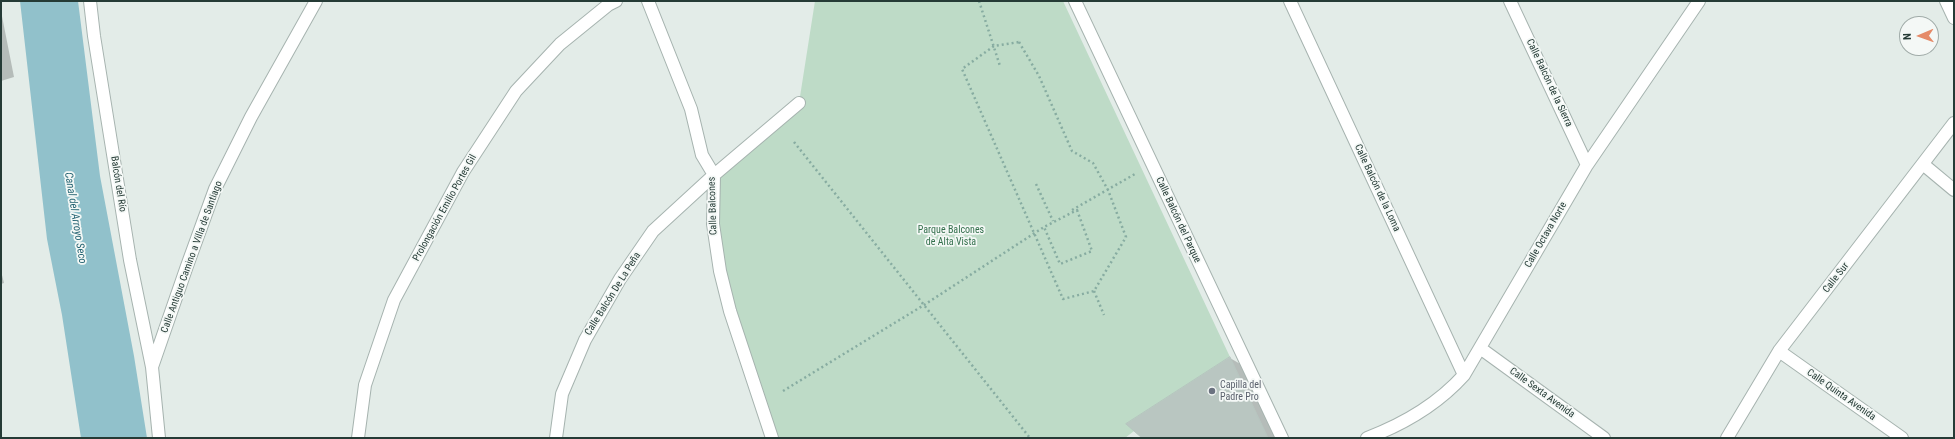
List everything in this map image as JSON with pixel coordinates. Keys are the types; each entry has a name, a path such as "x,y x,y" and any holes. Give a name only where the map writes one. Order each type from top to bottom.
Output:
{"street":[{"name":"Balcón del Río","path":"90,1 94,36 130,260 152,367"},
{"name":"Calle Antiguo Camino a Villa de Santiago","path":"159,438 152,367 215,189 251,117 316,1"},
{"name":"Prolongación Emilio Portes Gil","path":"358,438 365,385 394,300 463,172 516,91 560,44 608,5 616,1"},
{"name":"Calle Balcones","path":"648,1 691,109 702,156 714,175 713,224 720,271 730,311 772,438"},
{"name":"Calle Balcón del Parque","path":"1075,1 1282,438"},
{"name":"Calle Balcón de la Loma","path":"1290,1 1464,375"},
{"name":"Calle Balcón de la Sierra","path":"1510,1 1587,165"},
{"name":"Calle Octava Norte","path":"1367,438 1396,427 1434,404 1449,392 1464,375 1587,165 1700,1"},
{"path":"1946,1 1954,18"},
{"name":"Calle Balcón De La Peña","path":"556,438 562,394 585,340 620,279 653,231 714,175 799,103"},
{"name":"Calle Sur","path":"1727,438 1779,351 1924,165 1954,123"},
{"path":"1924,165 1954,190"},
{"name":"Calle Sexta Avenida","path":"1480,348 1604,438"},
{"name":"Calle Quinta Avenida","path":"1779,351 1902,438"}],"path":[{"path":"979,1 1000,66"},
{"path":"1019,42 1039,76 1072,151 1093,163 1108,190 1126,237 1094,290 1063,299 962,69 994,46 1019,42"},
{"path":"794,142 1030,438"},
{"path":"782,391 924,305 1052,221 1136,173"},
{"path":"1036,184 1052,221"},
{"path":"1044,226 1060,264 1092,251 1077,210 1052,221"},
{"path":"1094,290 1104,315"}],"green space":[{"name":"Parque Balcones de Alta Vista","path":"815,1 1063,1 1230,357 1125,438 772,438 720,271 714,175 799,103"}],"water":[{"name":"Canal del Arroyo Seco","path":"20,1 78,1 100,176 134,356 147,438 81,438 62,315 47,239"}],"building":[{"name":"Capilla del Padre Pro","path":"1230,357 1268,438 1142,438 1126,424"}],"place":[{"name":"Capilla del Padre Pro","path":"1212,391"}]}
